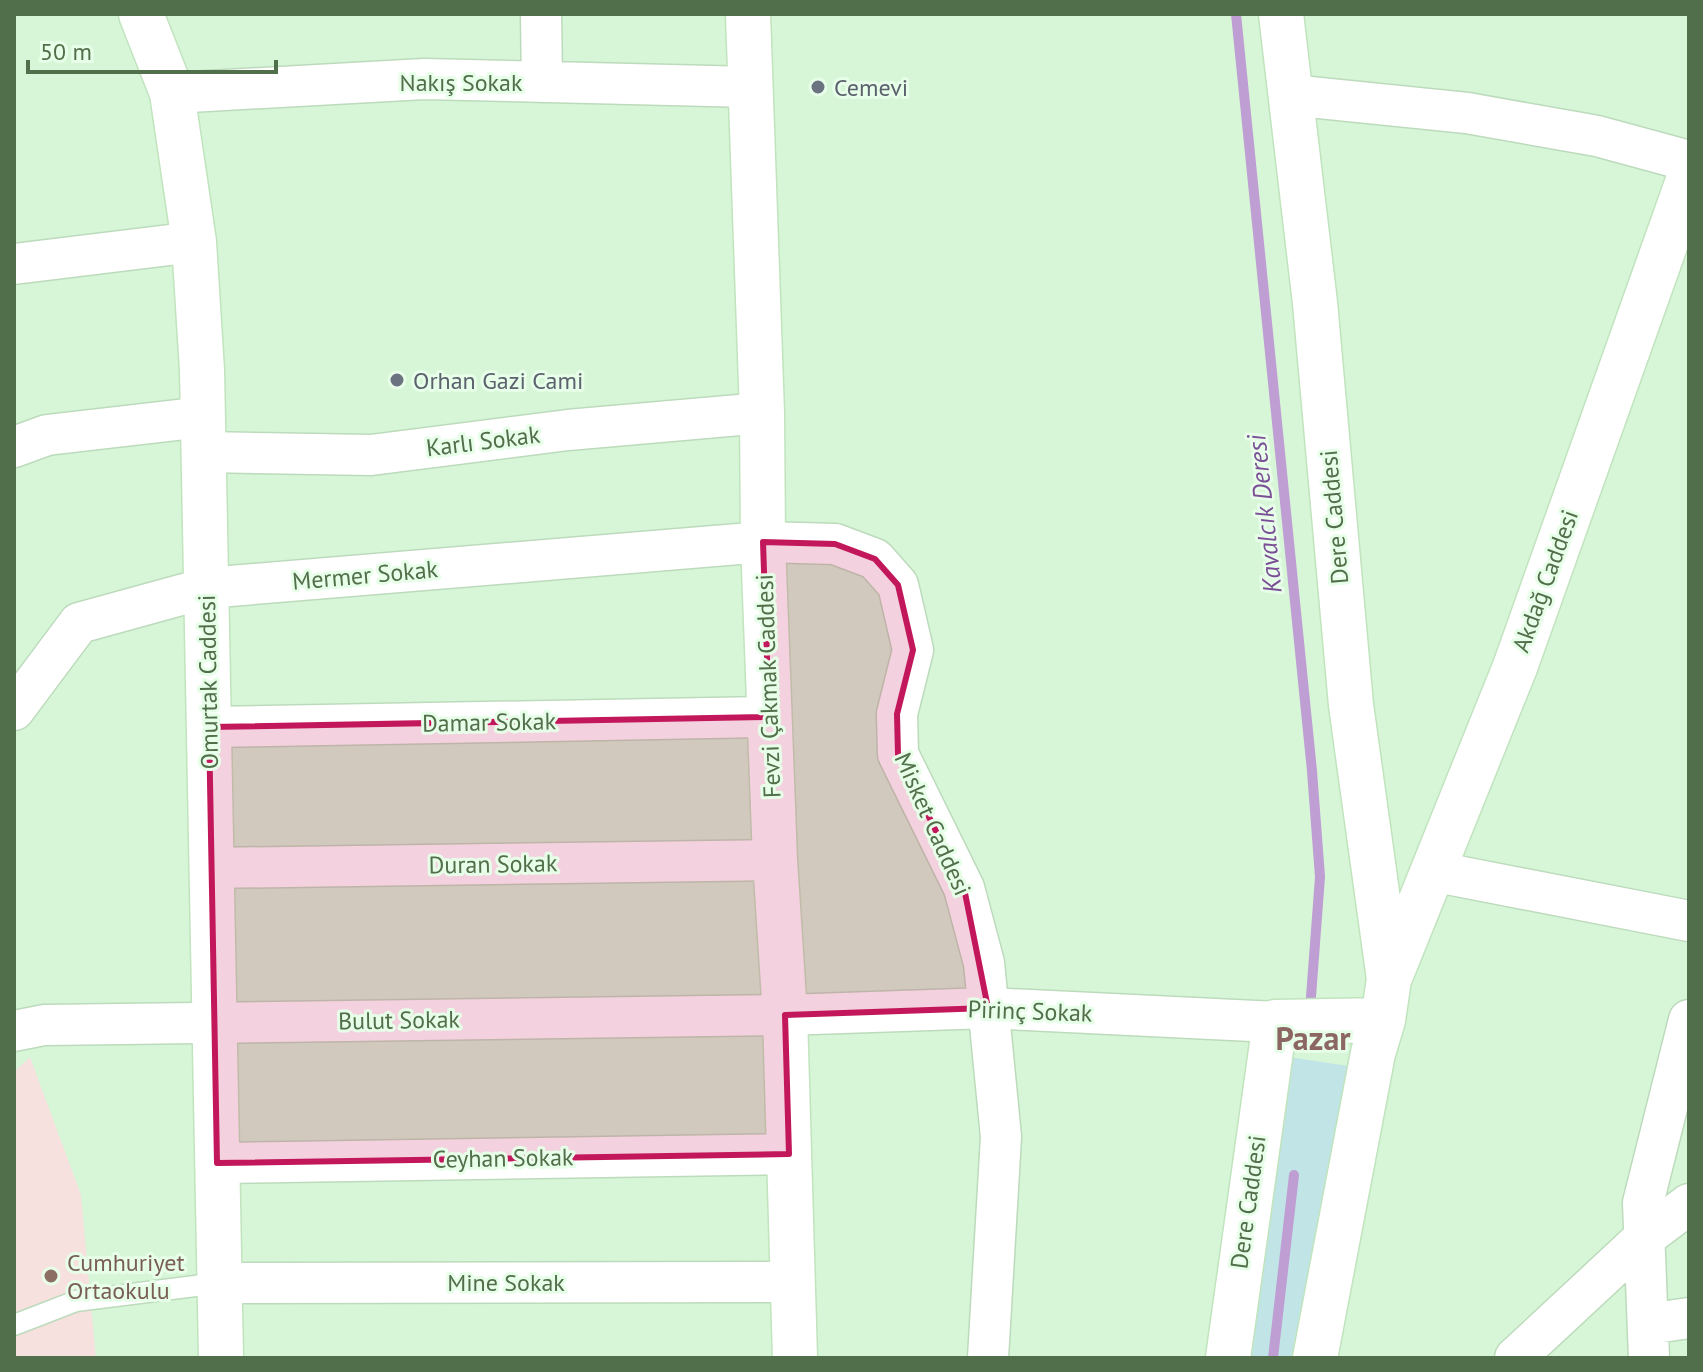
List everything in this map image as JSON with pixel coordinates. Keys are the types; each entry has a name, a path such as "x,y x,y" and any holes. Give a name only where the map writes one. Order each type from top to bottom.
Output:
{"street":[{"name":"Omurtak Caddesi","path":"141,14 172,93 194,242 204,434 221,1358"},
{"path":"541,14 542,82"},
{"name":"Fevzi Çakmak Caddesi","path":"748,14 769,717 785,1015 795,1358"},
{"name":"Dere Caddesi","path":"1281,14 1315,303 1382,1017 1315,1358"},
{"name":"Nakış Sokak","path":"172,93 424,79 751,87"},
{"path":"1290,95 1467,113 1597,136 1689,161"},
{"name":"Akdağ Caddesi","path":"1382,1017 1432,871 1515,667 1689,178"},
{"path":"14,264 194,242"},
{"name":"Karlı Sokak","path":"14,447 47,435 204,434 371,455 568,430 762,413"},
{"name":"Mermer Sokak","path":"14,710 79,623 206,588 763,542"},
{"name":"Misket Caddesi","path":"763,542 835,544 875,559 898,585 913,650 897,714 898,754 964,888 984,963 1001,1137 988,1358"},
{"name":"Damar Sokak","path":"209,727 769,717"},
{"name":"Duran Sokak","path":"211,868 775,860"},
{"path":"1432,871 1689,921"},
{"name":"Pirinç Sokak","path":"785,1015 988,1008 1273,1035"},
{"name":"Bulut Sokak","path":"14,1031 44,1025 785,1015"},
{"path":"1273,1035 1382,1017"},
{"path":"1689,1020 1643,1203 1648,1341 1689,1318"},
{"name":"Dere Caddesi","path":"1228,1358 1273,1035"},
{"name":"Ceyhan Sokak","path":"217,1163 789,1154"},
{"path":"1515,1358 1644,1238 1689,1204"},
{"name":"Mine Sokak","path":"219,1283 794,1282"}],"lane":[{"path":"14,1325 76,1301 219,1283"}],"highlighted area":[{"path":"763,542 835,544 875,559 898,585 913,650 897,714 898,754 964,888 988,1008 785,1015 789,1154 217,1163 209,727 769,717"}],"shaded area":[{"path":"14,14 1689,14 1689,1358 14,1358"},
{"name":"Cumhuriyet Ortaokulu","path":"30,1057 81,1195 96,1358 14,1358 14,1072"},
{"path":"1289,1057 1348,1066 1300,1358 1240,1358"}],"waterway":[{"name":"Kavalcık Deresi","path":"1236,14 1320,877 1310,1010"},
{"name":"Kavalcık Deresi","path":"1273,1358 1294,1175"}],"place":[{"name":"Cemevi","path":"818,87"},
{"name":"Orhan Gazi Cami","path":"397,380"},
{"name":"Cumhuriyet Ortaokulu","path":"51,1276"}],"district":[{"name":"Pazar","path":"1313,1038"}]}
